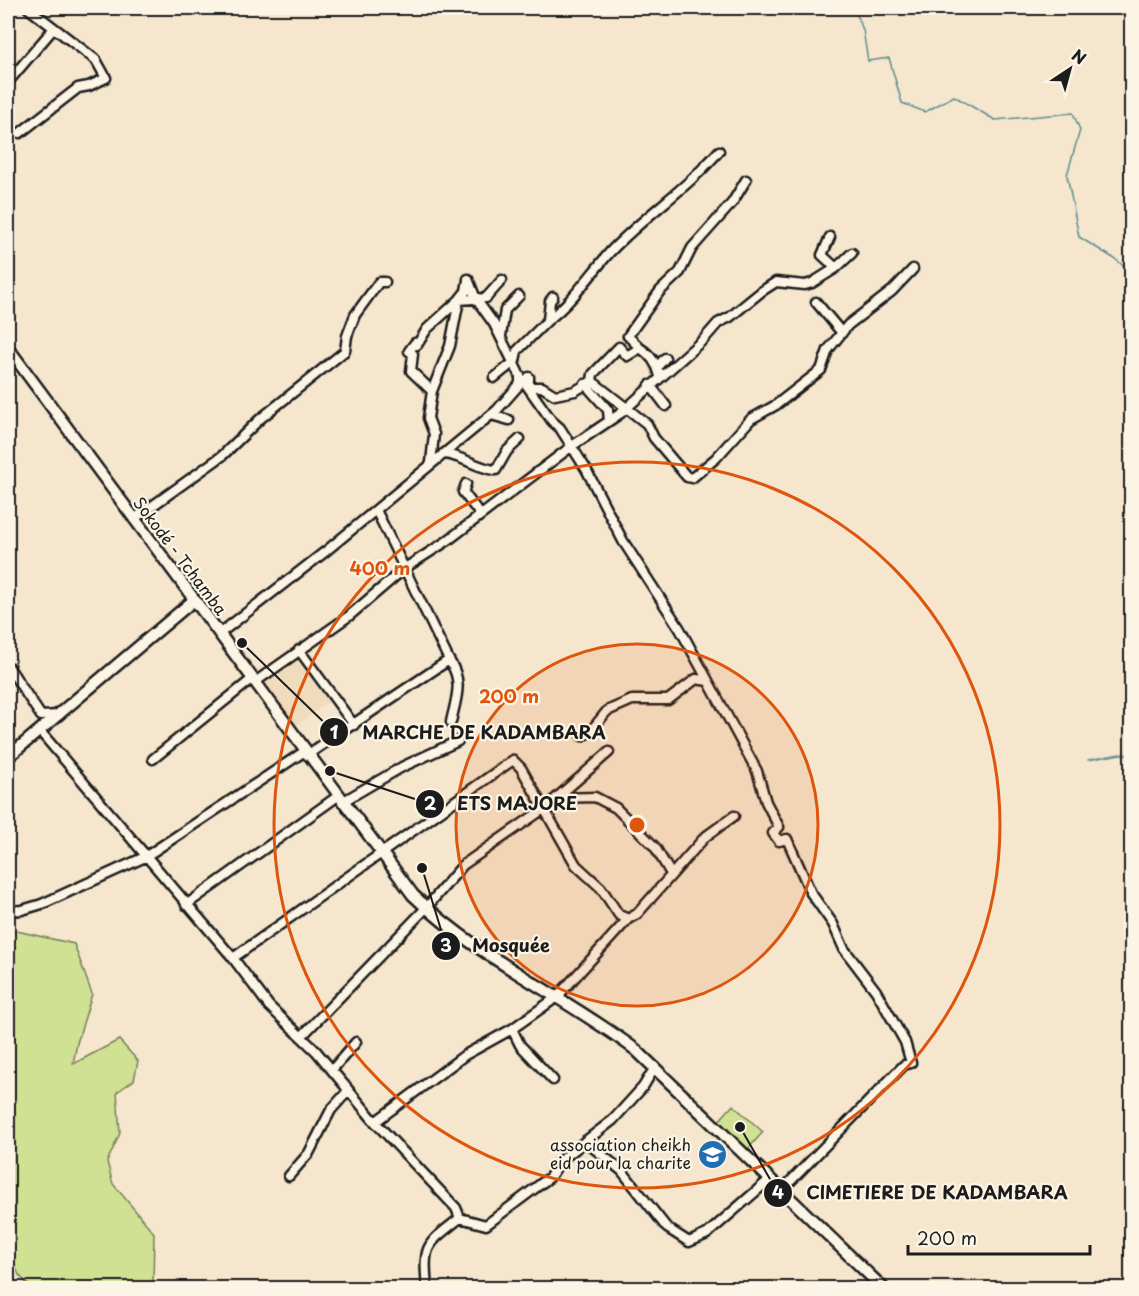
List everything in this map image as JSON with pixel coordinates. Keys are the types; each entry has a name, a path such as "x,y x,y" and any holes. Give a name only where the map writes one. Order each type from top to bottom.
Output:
{"main road":[{"name":"Sokodé - Tchamba","path":"8,348 380,853 426,908 472,945 610,1031 655,1067 883,1288"},
{"path":"8,757 194,600"}],"street":[{"path":"20,133 78,88 89,86 106,78 96,60 28,8"},
{"path":"8,82 54,28"},
{"path":"494,378 515,362 517,351 570,302 610,253 703,170 719,151"},
{"path":"529,387 542,387 555,395 562,395 588,382 628,336 660,291 680,273 692,248 732,203 746,180"},
{"path":"832,238 822,255 836,267"},
{"path":"153,759 253,681 349,616 405,568 447,541 528,476 609,421 660,376 669,372 718,323 762,291 776,282 805,285 812,283 852,253"},
{"path":"588,382 647,424 654,438 687,477 692,478 716,458 751,420 776,405 820,370 828,350 842,333 913,269"},
{"path":"432,391 411,371 413,354 409,351 415,343 417,345 427,329 459,300 466,291 468,279 476,299 525,376 529,387 572,446 623,541 663,603 708,681 757,771 766,802 779,827 773,833 778,841 787,839 811,893 833,924 844,949 876,991 905,1042 911,1063 904,1065 781,1191"},
{"path":"459,300 486,298 502,280"},
{"path":"134,519 222,456 260,420 345,351 347,336 355,315 379,282 384,282"},
{"path":"501,337 505,310 519,296"},
{"path":"548,320 550,301 553,297"},
{"path":"431,463 434,434 428,418 432,391 450,345 459,300"},
{"path":"816,302 842,333"},
{"path":"628,336 639,348 648,353 658,366 660,376"},
{"path":"619,347 627,356 639,348"},
{"path":"658,366 663,364 665,358"},
{"path":"219,634 376,510 491,415 517,389 525,376"},
{"path":"588,382 608,410 609,421"},
{"path":"650,385 666,406"},
{"path":"491,415 509,420"},
{"path":"442,454 451,454 460,460 496,470 507,451 519,439"},
{"path":"466,484 463,492 480,514"},
{"path":"376,510 458,678 459,691 451,722"},
{"path":"299,650 354,725"},
{"path":"8,911 32,908 145,857 306,753 354,725 414,681 449,660"},
{"path":"8,666 40,716 60,715"},
{"path":"582,736 590,732 607,711 632,700 668,700 696,679 708,681"},
{"path":"39,730 233,958 269,1006 332,1070 375,1122 456,1208 460,1218"},
{"path":"186,905 340,799 458,741"},
{"path":"301,1037 426,908 463,865 558,798 609,752"},
{"path":"233,958 513,760 521,768 545,808 576,865 601,888 619,915 628,919"},
{"path":"558,798 595,797 616,808 656,847 671,874"},
{"path":"375,1122 465,1055 513,1029 557,997 628,919 637,914 705,837 734,816"},
{"path":"513,1029 520,1045 553,1080"},
{"path":"332,1070 356,1042"},
{"path":"460,1218 486,1225 550,1177 561,1160 613,1120 643,1087 655,1067"},
{"path":"289,1176 309,1153 331,1110 347,1092 346,1086"},
{"path":"585,1141 621,1172 668,1228 689,1242 707,1234 770,1179"},
{"path":"427,1288 424,1259 429,1243 460,1218"}],"shaded area":[{"path":"299,654 333,698 296,726 264,681"}],"green space":[{"path":"8,929 74,944 92,994 73,1064 119,1040 138,1061 134,1080 117,1092 120,1133 107,1162 113,1184 154,1233 153,1286 150,1288 31,1288 19,1275 8,1251"},
{"path":"733,1105 763,1132 748,1149 718,1122"}],"waterway":[{"path":"854,8 863,30 868,61 889,58 902,103 925,112 954,96 995,120 1073,113 1080,130 1067,175 1079,237 1115,259 1132,273"},
{"path":"1088,760 1120,754 1132,755"}],"place":[{"name":"MARCHE DE KADAMBARA","path":"242,643"},
{"name":"ETS MAJORE","path":"330,771"},
{"name":"Mosquée","path":"422,868"},
{"name":"CIMETIERE DE KADAMBARA","path":"740,1127"},
{"name":"association cheikh eid pour la charite","path":"712,1154"}]}
